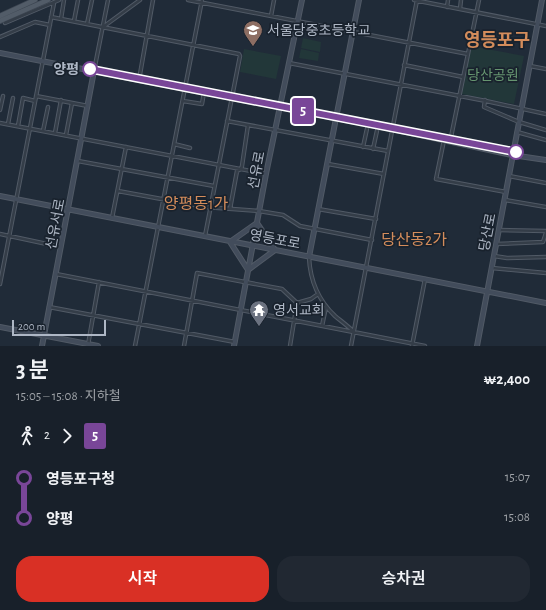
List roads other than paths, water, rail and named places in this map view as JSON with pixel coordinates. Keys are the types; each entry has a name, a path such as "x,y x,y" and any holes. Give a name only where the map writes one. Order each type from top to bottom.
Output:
{"main road":[{"path":"0,16 35,0"},
{"path":"0,21 48,0"},
{"name":"선유로","path":"234,344 266,174 302,0"},
{"path":"309,257 346,74 359,0"},
{"name":"당산로","path":"477,346 542,0"},
{"path":"0,53 392,128 512,155 546,160"},
{"name":"선유서로","path":"42,346 69,210 94,71"},
{"name":"영등포로","path":"0,196 546,303"},
{"path":"257,223 276,250 248,270 230,242 257,223"},
{"path":"0,327 98,346"}],"street":[{"path":"5,23 59,0"},
{"path":"61,19 64,0"},
{"path":"74,21 78,0"},
{"path":"87,24 92,0"},
{"name":"선유서로","path":"94,71 108,0"},
{"path":"103,27 140,0"},
{"path":"139,80 153,0"},
{"path":"188,0 202,1 298,22 468,54"},
{"path":"271,16 274,0"},
{"path":"351,346 367,268 415,0 546,26"},
{"path":"447,7 448,0"},
{"path":"460,9 461,0"},
{"path":"450,142 479,0"},
{"path":"135,346 202,1"},
{"path":"0,284 54,3"},
{"path":"51,17 194,44 239,55 205,236"},
{"path":"0,36 35,22 50,25"},
{"path":"289,63 485,100 546,114"},
{"path":"404,65 463,77"},
{"path":"530,66 546,69"},
{"path":"183,101 202,104 204,92"},
{"path":"0,110 3,96"},
{"path":"36,96 88,106"},
{"path":"8,124 13,98"},
{"path":"18,126 23,98 35,101"},
{"path":"55,133 61,100"},
{"path":"485,100 484,106 519,122 546,130"},
{"path":"66,135 72,102"},
{"path":"43,131 48,107"},
{"path":"227,121 388,151"},
{"path":"0,123 266,174"},
{"path":"363,147 368,124"},
{"path":"230,209 237,171 241,169 248,125"},
{"path":"374,148 378,126"},
{"path":"517,131 546,140"},
{"path":"444,140 436,179 506,192"},
{"path":"174,144 190,148"},
{"path":"112,218 126,147"},
{"path":"78,161 214,186"},
{"path":"328,164 384,174"},
{"path":"508,176 546,183"},
{"path":"118,191 210,208 259,211 283,215 298,226 372,240"},
{"path":"504,200 546,207"},
{"path":"318,209 376,219"},
{"path":"496,244 543,242 546,232 498,230"},
{"path":"0,234 61,247"},
{"path":"494,256 507,258 546,257"},
{"path":"309,257 309,269 318,294 326,306 354,332"},
{"path":"491,268 546,273"},
{"path":"184,346 197,273 282,289 298,303"},
{"path":"56,274 295,320 412,345 425,346"},
{"path":"412,345 425,279"},
{"path":"88,345 99,282"},
{"path":"298,303 311,299 318,294"},
{"path":"290,346 298,303"},
{"path":"322,326 326,306"},
{"path":"50,307 186,333 234,344"}],"metro line":[{"name":"5","path":"90,69 516,152"}],"place":[{"name":"서울당중초등학교","path":"253,47"},
{"name":"양평","path":"90,69"},
{"name":"영서교회","path":"259,327"}],"district":[{"name":"영등포구","path":"497,40"},
{"name":"양평동1가","path":"196,203"},
{"name":"당산동2가","path":"414,239"}],"park label":[{"name":"당산공원","path":"493,75"}]}
